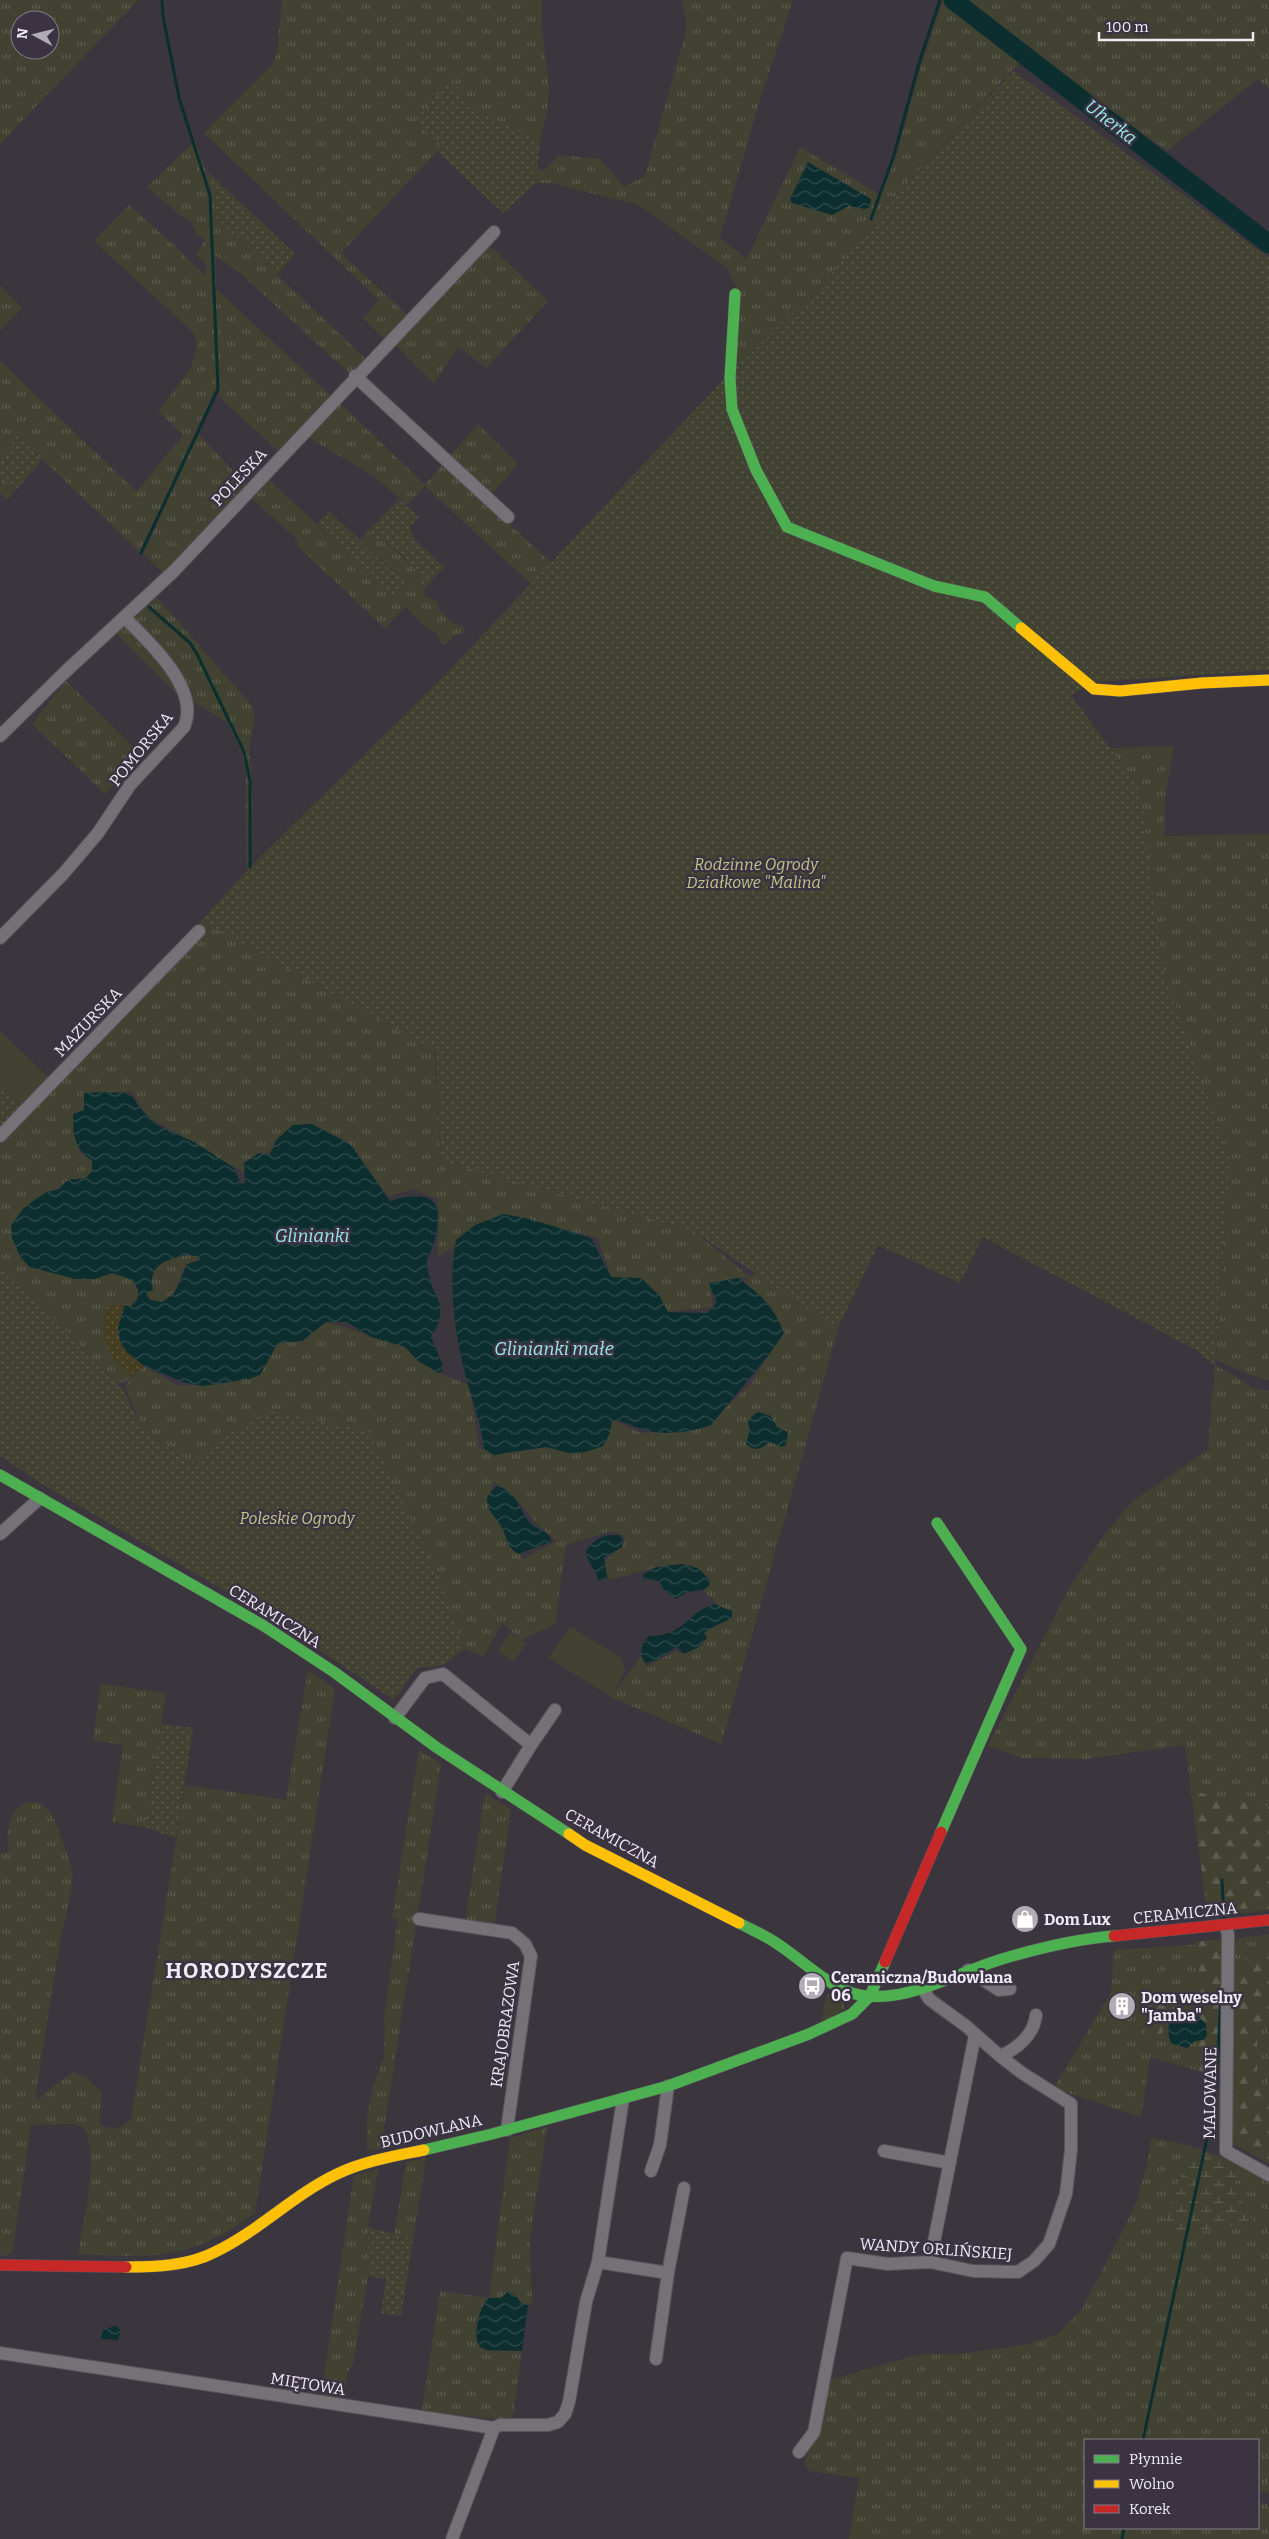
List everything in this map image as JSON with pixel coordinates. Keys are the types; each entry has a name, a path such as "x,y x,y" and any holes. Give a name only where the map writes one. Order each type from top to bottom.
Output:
{"street":[{"name":"POLESKA","path":"0,736 174,571 355,376 494,232"},
{"path":"735,294 730,378 732,410 756,470 786,527 934,586 985,597 1094,689 1120,691 1202,683 1269,680"},
{"path":"355,376 508,518"},
{"name":"POMORSKA","path":"0,938 64,873 98,833 130,785 184,727 187,720 187,702 177,679 157,651 124,617"},
{"name":"MAZURSKA","path":"0,1136 200,931"},
{"name":"CERAMICZNA","path":"0,1475 264,1626 334,1672 395,1718 502,1792 590,1848 773,1941 841,1988 854,1993 870,1996 892,1996 1002,1959 1061,1944 1101,1937 1269,1920"},
{"path":"0,1534 40,1498"},
{"path":"870,1996 1021,1649 937,1523"},
{"path":"395,1718 426,1678 443,1674 531,1746"},
{"path":"502,1792 555,1710"},
{"name":"KRAJOBRAZOWA","path":"419,1919 512,1933 525,1944 531,1956 507,2130"},
{"name":"MALOWANE","path":"1224,1926 1228,1935 1226,2151 1269,2175"},
{"path":"968,1970 1000,1990 1010,1989"},
{"path":"922,1987 928,1999 966,2026 1000,2056 1014,2050 1023,2042 1035,2022 1036,2015"},
{"name":"BUDOWLANA","path":"0,2265 156,2267 192,2260 228,2245 315,2184 337,2174 366,2163 507,2130 668,2086 809,2034 852,2014 870,1996"},
{"path":"930,2262 975,2035"},
{"name":"WANDY ORLIŃSKIEJ","path":"799,2452 814,2432 847,2258 888,2264 930,2262 973,2271 1018,2272 1034,2261 1049,2244 1066,2194 1071,2150 1072,2104 1022,2073 1000,2056"},
{"path":"651,2171 660,2145 668,2086"},
{"name":"MIĘTOWA","path":"0,2353 494,2428 500,2425 548,2425 558,2422 565,2414 573,2384 586,2302 598,2262 623,2099"},
{"path":"884,2151 950,2163"},
{"path":"656,2359 668,2273 684,2188"},
{"path":"598,2262 668,2273"},
{"path":"452,2539 494,2428"}],"green space":[{"path":"0,0 138,0 0,144"},
{"path":"282,0 542,0 542,28 549,88 548,104 540,141 467,106 462,102 456,83 418,124 442,146 341,253 407,315 384,339 363,318 379,300 204,133 272,65 277,53"},
{"path":"682,0 793,0 761,96 720,238 747,259 800,147 881,195 896,156 922,63 943,0 1023,59 911,178 823,284 732,371 736,286 727,268 639,205 551,183 536,183 537,169 544,170 559,155 600,159 624,187 645,176 686,32 686,19"},
{"path":"968,0 1269,0 1269,88 1258,79 1167,151 1044,61"},
{"name":"Rodzinne Ogrody Działkowe \"Malina\"","path":"1014,71 1269,258 1269,670 1094,682 1071,695 1140,789 1163,969 1230,1160 1215,1365 1196,1350 983,1237 960,1283 878,1245 839,1326 832,1325 693,1231 441,1161 436,1051 201,921 251,866 444,676 726,377 823,284 911,178"},
{"path":"451,80 456,83 462,102 467,106 540,141 536,183 503,213 437,151 441,145 418,124 416,119"},
{"path":"195,141 214,193 214,214 233,235 365,358 350,374 239,272 215,255 216,289 330,395 278,451 218,396 220,379 140,552 18,436 0,459 0,361 137,492 183,435 158,411 190,370 198,343 192,331 94,241 129,205 178,249 204,276 207,266 196,254 205,241 196,233 192,222 180,215 147,187"},
{"path":"206,170 295,254 277,275 233,235 214,214 214,193"},
{"path":"487,243 548,301 486,368 458,347 434,383 394,344"},
{"path":"0,285 22,308 0,331"},
{"path":"339,402 425,485 478,424 518,464 485,501 551,563 531,584 425,486 407,505 374,476 306,436"},
{"path":"198,434 246,484 164,573 143,554"},
{"path":"17,436 42,460 16,490 0,476 0,459"},
{"path":"0,476 16,490 7,500 0,493"},
{"path":"267,478 395,597 401,578 360,540 368,531 377,540 379,538 408,562 420,578 425,596 438,602 439,610 452,622 463,626 463,633 455,634 445,644 440,641 436,633 425,627 405,606 385,628 296,545 299,541 250,497"},
{"path":"399,499 419,517 409,527 414,539 444,567 424,589 416,571 403,555 379,538 378,540 368,531"},
{"path":"329,511 392,571 407,581 407,585 395,597 317,524"},
{"path":"155,595 252,706 255,718 249,748 253,797 251,866 247,870 246,769 242,753 227,722 193,702 189,706 116,633"},
{"path":"66,681 142,755 105,794 32,724"},
{"path":"1174,746 1165,796 1164,836 1269,834 1269,1380 1248,1374 1216,1360 1230,1160 1163,969 1140,789 1110,748"},
{"path":"201,921 434,1044 441,1161 693,1231 750,1277 756,1273 839,1326 721,1744 611,1697 641,1656 647,1667 676,1651 684,1654 707,1638 704,1633 731,1617 703,1590 710,1580 690,1565 657,1567 609,1580 604,1561 622,1547 625,1536 611,1531 566,1545 555,1624 521,1640 502,1623 484,1656 464,1649 391,1479 192,1463 143,1430 125,1386 131,1379 118,1384 0,1263 0,1143 80,1059 83,1060 82,1051","holes":["132,1091 146,1115 243,1172 304,1123 343,1139 388,1196 414,1189 439,1200 438,1257 504,1214 598,1238 611,1277 668,1312 713,1307 709,1283 749,1277 744,1282 769,1304 782,1329 752,1383 705,1427 641,1433 612,1420 546,1447 530,1450 479,1449 469,1385 438,1373 414,1349 326,1322 302,1341 278,1343 234,1380 179,1386 144,1366 133,1377 108,1345 103,1327 108,1305 131,1306 137,1300 138,1290 133,1280 112,1273 95,1279 30,1267 33,1201 46,1192 59,1189 77,1178 87,1178 92,1171 92,1161 80,1152 73,1131 84,1110 84,1094","494,1482 515,1497 538,1525 557,1541 523,1559 487,1498"]},
{"path":"0,1031 50,1079 23,1106 0,1084"},
{"path":"0,1084 23,1106 0,1129"},
{"path":"188,1255 197,1256 200,1260 192,1262 183,1269 180,1283 174,1292 162,1302 150,1300 146,1293 150,1292 156,1269 165,1262"},
{"name":"Poleskie Ogrody","path":"0,1263 125,1392 130,1406 143,1426 159,1441 192,1463 220,1438 271,1412 368,1430 441,1582 464,1649 443,1665 416,1668 394,1700 270,1617 47,1487 0,1456"},
{"path":"1215,1365 1254,1388 1269,1391 1269,1910 1208,1918 1185,1745 1086,1759 1023,1758 988,1746 1070,1587 1102,1538 1133,1501 1208,1450"},
{"path":"570,1626 621,1658 625,1671 611,1697 549,1658"},
{"path":"510,1633 526,1643 514,1662 498,1651"},
{"path":"308,1670 335,1689 255,2213 232,2229 211,2240 171,2253 129,2256 78,2254 87,2206 91,2169 91,2152 88,2138 82,2126 74,2124 31,2125 12,2254 0,2256 0,1853 9,1852 8,1834 11,1820 17,1810 24,1804 34,1802 43,1806 51,1814 58,1829 72,1872 70,1894 61,1936 35,2101 73,2072 85,2077 102,2092 99,2122 103,2127 120,2128 131,2119 185,1785 286,1800"},
{"path":"101,1684 166,1693 145,1827 112,1822 123,1745 93,1740"},
{"path":"161,1724 193,1728 176,1838 145,1827"},
{"path":"419,1750 441,1764 381,2148 367,2151 367,2117 373,2088 384,2057 385,2012 398,1919 392,1918"},
{"path":"1191,1791 1269,1807 1269,1908 1208,1918"},
{"path":"485,1793 511,1809 494,1927 465,1922"},
{"path":"1269,1934 1269,2163 1233,2144 1235,1939"},
{"path":"1226,1938 1224,2075 1199,2071 1195,1942"},
{"path":"1219,1943 1217,2076 1150,2057 1141,2117 1054,2088 1111,1992 1114,1950"},
{"path":"1269,1952 1269,2022 1262,2022 1257,2040 1257,2082 1269,2091 1269,2162 1235,2141 1229,2112 1231,1959 1243,1959"},
{"path":"1154,1991 1168,1993 1173,2007 1165,2020 1161,2038 1145,2036"},
{"path":"826,1994 844,1999 844,2009 821,2024"},
{"path":"547,2127 530,2238 532,2305 522,2304 514,2294 501,2298 489,2298 510,2138"},
{"path":"1151,2138 1199,2148 1240,2166 1269,2182 1269,2493 1259,2491 1259,2439 1084,2439 1084,2529 1259,2529 1259,2502 1269,2505 1269,2539 849,2539 859,2478 809,2471 805,2463 828,2380 922,2354 959,2354 1024,2345 1058,2334 1082,2309 1136,2203 1147,2166"},
{"path":"1189,2152 1204,2155 1240,2173 1233,2188 1254,2222 1177,2236 1163,2229"},
{"path":"426,2158 413,2239 394,2236 406,2162"},
{"path":"378,2169 368,2227 368,2276 353,2364 348,2371 343,2400 321,2397 354,2175"},
{"path":"368,2227 413,2239 401,2316 381,2313 386,2279 368,2276"},
{"path":"440,2291 489,2298 482,2308 477,2322 476,2336 480,2347 487,2350 522,2351 512,2421 422,2411"}],"sand":[{"path":"108,1305 125,1305 121,1325 122,1340 130,1352 144,1366 133,1378 117,1363 107,1346 103,1327"}],"water":[{"path":"808,162 871,199 870,207 865,209 849,206 832,215 792,203 790,199"},
{"name":"Glinianki","path":"84,1093 124,1093 133,1097 139,1107 155,1124 196,1143 234,1168 241,1184 245,1183 244,1163 259,1153 270,1155 276,1140 293,1125 312,1124 351,1145 390,1201 416,1196 426,1197 432,1201 438,1216 434,1243 427,1260 427,1265 440,1308 440,1316 431,1337 443,1365 442,1371 438,1373 418,1361 405,1347 371,1337 347,1322 326,1322 302,1341 278,1343 260,1375 249,1379 203,1386 186,1383 144,1366 127,1352 120,1341 118,1327 125,1305 131,1306 137,1300 138,1290 133,1280 112,1273 95,1279 75,1279 30,1267 21,1258 12,1238 11,1226 23,1209 47,1192 59,1189 69,1180 86,1178 92,1171 92,1161 78,1146 73,1129 73,1114 84,1110","holes":["188,1255 197,1256 200,1260 187,1264 174,1294 162,1302 150,1300 146,1293 153,1290 153,1274 160,1264"]},
{"name":"Glinianki małe","path":"504,1214 530,1219 591,1238 611,1277 641,1278 659,1295 668,1312 707,1313 717,1303 709,1283 738,1278 766,1301 784,1333 768,1356 711,1425 694,1430 658,1433 612,1420 610,1433 603,1446 586,1452 569,1453 546,1447 494,1455 484,1449 465,1373 454,1316 452,1278 456,1240 475,1225"},
{"path":"758,1412 771,1416 777,1427 788,1432 786,1445 782,1447 770,1442 756,1449 746,1444 750,1430 748,1423 751,1417"},
{"path":"496,1486 503,1488 513,1496 531,1524 549,1535 551,1542 518,1554 512,1549 487,1503 487,1498"},
{"path":"609,1535 619,1535 623,1540 622,1547 604,1557 607,1577 602,1581 598,1580 586,1551 596,1540"},
{"path":"681,1564 698,1568 710,1580 709,1586 703,1590 687,1592 676,1599 664,1591 661,1584 656,1580 642,1581 644,1574 657,1567"},
{"path":"714,1604 732,1611 732,1617 704,1633 707,1638 699,1647 684,1654 677,1647 656,1660 645,1663 642,1649 644,1642 649,1636 671,1632 698,1612"},
{"path":"1177,2007 1184,2012 1188,2019 1197,2015 1206,2024 1207,2036 1203,2040 1195,2041 1187,2048 1172,2044 1169,2036 1169,2025 1174,2019 1171,2012"},
{"path":"508,2291 516,2296 522,2304 528,2305 522,2351 487,2350 480,2347 477,2337 478,2322 482,2308 489,2298 501,2298"},
{"path":"117,2326 121,2331 118,2340 101,2339 103,2329"}],"waterway":[{"path":"141,553 218,389 210,195 179,98 163,16 162,0"},
{"path":"871,219 894,155 919,63 940,0"},
{"name":"Uherka","path":"953,0 1269,244"},
{"path":"149,607 190,643 244,752 250,781 250,867"},
{"path":"1222,1880 1224,1920"},
{"path":"1143,2439 1206,2143 1217,2081 1221,1989"},
{"path":"1122,2539 1124,2529"}],"traffic: fast":[{"path":"735,294 730,378 732,409 756,470 787,527 934,586 985,597 1021,628"},
{"path":"0,1475 264,1626 334,1672 436,1747 569,1834"},
{"path":"937,1523 1021,1649 941,1832"},
{"path":"739,1923 783,1947 821,1976 841,1988 852,1993 870,1996 889,1996 909,1992 1002,1959 1086,1939 1114,1936"},
{"path":"424,2150 492,2134 668,2086 809,2034 852,2014 870,1996 885,1962"}],"traffic: slow":[{"path":"1021,628 1094,689 1120,691 1202,683 1269,680"},
{"path":"569,1834 585,1845 739,1923"},
{"path":"126,2267 171,2265 205,2257 246,2234 306,2192 347,2169 369,2162 424,2150"}],"traffic: jam":[{"path":"885,1962 941,1832"},
{"path":"1114,1936 1269,1920"},
{"path":"0,2265 126,2267"}],"place":[{"name":"Dom Lux","path":"1025,1919"},
{"name":"Ceramiczna/Budowlana 06","path":"812,1986"},
{"name":"Dom weselny \"Jamba\"","path":"1122,2006"}],"district":[{"name":"HORODYSZCZE","path":"247,1971"}]}
